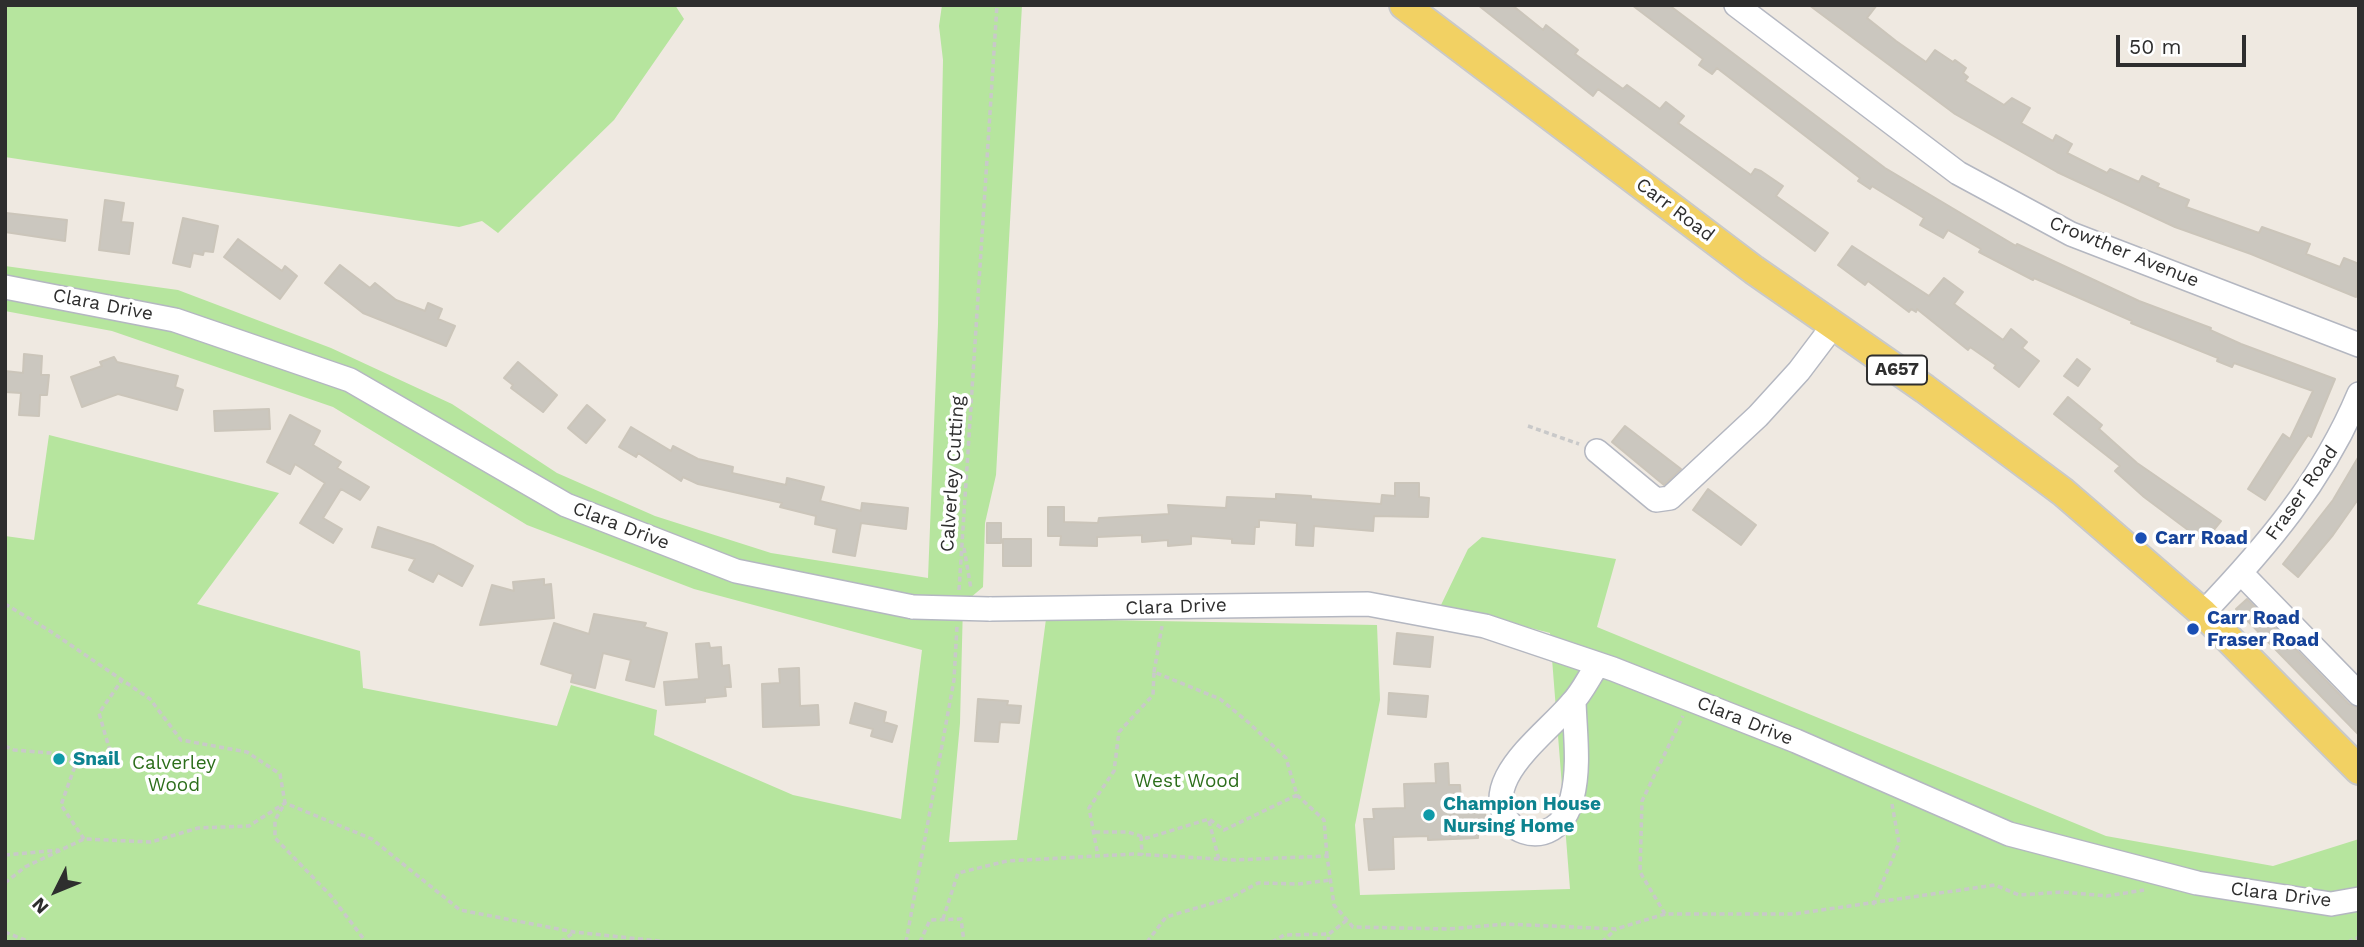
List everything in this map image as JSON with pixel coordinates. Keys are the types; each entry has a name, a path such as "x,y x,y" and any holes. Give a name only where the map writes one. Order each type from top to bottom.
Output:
{"main road":[{"name":"Carr Road","path":"1404,5 1833,326 1926,389 2063,492 2203,613 2359,770"}],"street":[{"name":"Crowther Avenue","path":"1736,5 1969,179 2071,234 2359,345"},
{"name":"Clara Drive","path":"5,287 175,320 351,380 566,505 736,571 913,607 970,609 1368,604 1485,626 1598,664 1690,699 2009,834 2169,876 2331,904 2359,899"},
{"path":"1588,447 1656,500 1670,498 1758,416 1799,371 1833,326"},
{"name":"Fraser Road","path":"2203,613 2278,531 2327,462 2359,394"},
{"path":"2241,573 2359,694"},
{"path":"1574,701 1576,769 1572,800 1550,831 1530,835 1518,832 1508,823 1502,799 1507,778 1574,701 1598,664"}],"path":[{"name":"Calverley Cutting","path":"906,942 954,680 970,609 963,539 997,5"},
{"path":"1528,426 1588,447"},
{"path":"963,539 970,609"},
{"path":"5,604 150,699 181,740 247,752 280,774 285,803 275,820 275,838 331,896 366,942"},
{"path":"1098,856 1088,808 1114,771 1119,732 1153,695 1154,672 1165,607"},
{"path":"1154,672 1220,699 1286,758 1297,795 1324,820 1334,905 1353,927 1448,929 1506,924 1615,929 1665,914 1794,914 1873,905 1995,885 2019,895 2062,892 2106,896 2153,888 2169,876"},
{"path":"5,746 14,750 63,754 75,766 114,765 99,713 122,680"},
{"path":"1665,914 1640,872 1642,801 1690,699"},
{"path":"75,766 61,805 84,839"},
{"path":"1873,905 1899,843 1888,781"},
{"path":"1209,819 1224,830 1297,795"},
{"path":"5,883 24,867 84,839 151,842 198,828 249,826 285,803"},
{"path":"285,803 372,839 460,909 574,932 668,942"},
{"path":"1095,832 1128,832 1142,836 1165,834 1209,819"},
{"path":"1209,819 1219,860"},
{"path":"1142,836 1142,855"},
{"path":"5,855 62,849"},
{"path":"943,919 958,873 1007,861 1142,855 1219,860 1327,856"},
{"path":"1147,942 1166,917 1230,898 1258,883 1298,884 1331,880"},
{"path":"920,942 930,920 943,919 961,919 964,942"},
{"path":"1272,942 1284,935 1329,934 1347,920"},
{"path":"1602,942 1615,929"},
{"path":"5,932 30,942"},
{"path":"561,942 574,932"},
{"path":"1328,942 1329,934"},
{"path":"2348,942 2359,937"}],"green space":[{"path":"5,5 675,5 684,19 614,120 498,233 482,221 459,227 5,157"},
{"name":"West Wood","path":"942,5 1022,5 996,475 985,523 983,587 963,604 960,723 949,842 1017,840 1046,619 1377,625 1380,700 1355,825 1360,895 1570,889 1550,633 1441,605 1468,549 1482,537 1616,559 1597,627 2106,836 2273,866 2359,839 2359,942 5,942 5,536 34,540 49,435 279,493 197,604 360,651 363,688 557,726 571,685 657,710 654,735 793,795 901,819 922,650 694,589 527,525 333,407 112,331 5,311 5,266 178,290 331,348 452,404 557,473 655,516 771,553 928,578 938,324 943,60 939,26"}],"building":[{"path":"1478,5 1512,5 1543,30 1546,25 1578,50 1575,54 1623,89 1627,85 1660,109 1666,102 1684,116 1678,123 1751,175 1755,169 1761,171 1783,186 1776,196 1828,233 1815,251 1598,89 1593,96"},
{"path":"1632,5 1669,5 1885,168 2016,246 2017,244 2139,301 2211,328 2210,330 2241,344 2335,379 2311,437 2308,435 2265,500 2248,489 2283,434 2290,439 2313,391 2234,363 2232,367 2217,361 2218,358 2131,323 2132,321 2034,278 2033,280 1979,252 1981,249 1948,230 1943,238 1920,225 1924,218 1872,186 1870,189 1858,181 1860,178 1717,68 1712,74 1699,65 1703,59"},
{"path":"1809,5 1877,5 1867,18 1896,41 1926,62 1935,50 1953,62 1955,60 1966,68 1963,73 1968,77 1965,81 2004,105 2012,98 2030,108 2021,123 2053,141 2056,135 2072,144 2067,153 2107,173 2110,169 2139,182 2142,176 2159,184 2157,187 2189,200 2186,207 2259,233 2262,227 2310,244 2306,254 2340,267 2344,258 2359,264 2356,297 2251,254 2175,227 2057,172 1955,114"},
{"path":"105,200 124,203 121,222 133,223 129,254 99,250"},
{"path":"6,213 67,220 65,241 5,232"},
{"path":"183,218 218,226 213,252 204,251 203,255 193,253 190,267 173,263"},
{"path":"238,239 282,271 285,266 297,276 280,299 224,257"},
{"path":"1852,246 1929,296 1944,278 1963,292 1954,304 2003,340 2011,329 2027,342 2022,348 2039,361 2019,387 1994,368 1996,365 1970,347 1968,350 1917,309 1916,312 1911,309 1909,312 1868,281 1865,285 1838,265"},
{"path":"340,265 370,288 375,283 396,300 425,311 428,303 442,309 438,319 455,326 446,346 363,313 325,283"},
{"path":"24,354 42,356 41,375 49,375 47,395 40,395 39,416 19,415 21,393 5,392 5,371 23,373"},
{"path":"114,357 117,362 178,376 175,387 183,390 177,410 118,394 82,407 71,377 102,366 100,362"},
{"path":"2077,359 2090,369 2078,386 2064,376"},
{"path":"518,362 557,395 543,412 511,388 513,385 504,378"},
{"path":"2068,397 2102,425 2099,429 2137,463 2221,521 2204,542 2144,497 2115,471 2120,466 2054,414"},
{"path":"587,405 605,420 586,443 568,428"},
{"path":"269,409 270,429 215,431 214,411"},
{"path":"290,415 320,431 313,445 341,462 337,468 369,487 360,500 341,489 323,518 342,529 333,543 300,523 325,483 295,464 290,474 267,462"},
{"path":"1625,426 1681,469 1664,485 1612,442"},
{"path":"631,427 671,451 673,446 698,459 733,467 732,473 786,485 787,478 824,487 820,501 861,511 862,503 908,508 906,529 861,523 855,556 833,552 837,529 815,524 816,516 780,507 782,503 698,484 683,477 681,481 638,453 636,457 619,447"},
{"path":"2359,456 2359,498 2298,577 2283,564 2333,500"},
{"path":"1395,483 1419,483 1419,497 1429,498 1428,517 1374,516 1373,531 1314,526 1313,546 1296,545 1297,523 1259,520 1259,527 1255,527 1254,544 1232,543 1232,539 1191,536 1191,544 1168,546 1168,540 1142,542 1142,535 1097,537 1097,546 1060,545 1061,536 1048,536 1048,507 1064,507 1064,522 1098,523 1099,518 1169,514 1168,505 1226,508 1227,497 1276,499 1276,494 1381,504 1382,495 1395,496"},
{"path":"1708,489 1756,525 1741,545 1693,510"},
{"path":"987,523 1001,523 1001,543 987,543"},
{"path":"378,527 433,545 473,566 462,586 438,573 433,582 409,570 415,559 372,547"},
{"path":"1003,539 1031,539 1031,566 1003,566"},
{"path":"544,579 544,585 551,584 554,618 480,625 492,585 514,591 513,582"},
{"path":"2247,599 2349,704 2359,708 2359,735 2236,609"},
{"path":"594,614 646,623 644,627 667,633 654,687 626,680 631,660 603,653 595,688 571,682 573,674 541,664 554,623 589,634"},
{"path":"1397,633 1433,637 1430,667 1394,664"},
{"path":"709,643 710,648 721,647 722,666 729,665 731,687 725,687 726,696 705,698 705,702 666,705 664,682 699,679 696,644"},
{"path":"799,668 800,706 818,705 819,725 763,727 762,684 780,683 779,669"},
{"path":"1389,693 1428,696 1426,717 1388,714"},
{"path":"978,699 1008,701 1007,705 1021,706 1019,723 1000,722 998,742 975,741"},
{"path":"855,703 886,712 884,722 897,726 892,742 871,736 873,729 850,723"},
{"name":"Champion House Nursing Home","path":"1448,763 1449,785 1460,785 1461,800 1478,800 1479,812 1485,812 1486,826 1478,826 1478,838 1428,840 1428,836 1393,837 1394,869 1369,870 1364,819 1374,819 1373,809 1405,808 1404,784 1436,783 1435,764"}],"place":[{"name":"Carr Road","path":"2141,538"},
{"name":"Carr Road Fraser Road","path":"2193,629"},
{"name":"Snail","path":"59,759"},
{"name":"Champion House Nursing Home","path":"1429,815"}],"park label":[{"name":"Calverley Wood","path":"174,774"}]}
